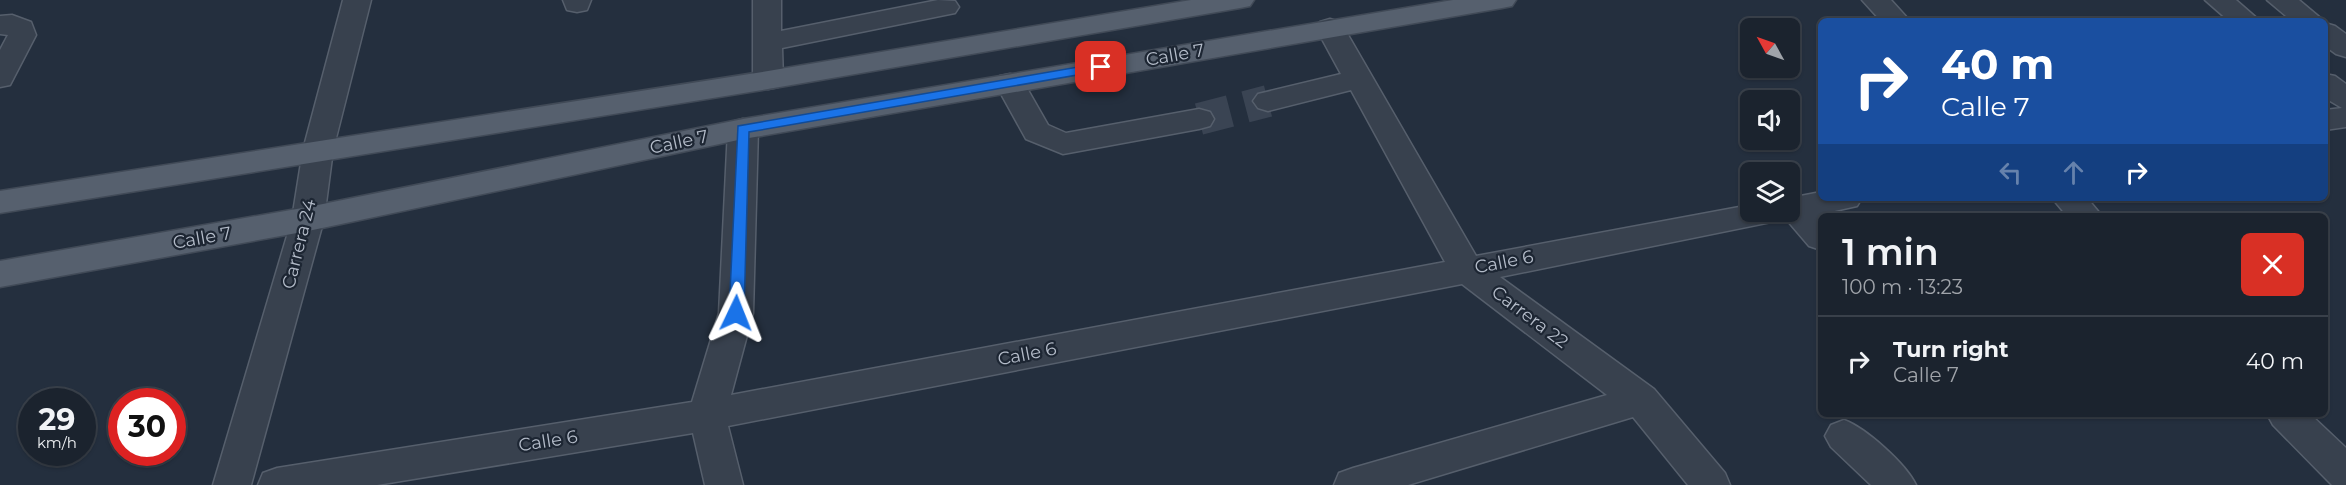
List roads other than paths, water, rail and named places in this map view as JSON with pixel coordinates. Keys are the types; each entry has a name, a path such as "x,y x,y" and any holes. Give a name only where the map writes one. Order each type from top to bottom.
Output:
{"main road":[{"name":"Calle 7","path":"0,274 308,219 743,129 1502,0"},
{"path":"0,202 768,80 1222,1"}],"street":[{"name":"Carrera 24","path":"232,485 308,219 318,150 357,0"},
{"path":"767,0 768,80"},
{"path":"1876,0 1893,18"},
{"path":"2219,0 2242,18"},
{"path":"2281,0 2306,18"},
{"path":"768,42 945,7"},
{"path":"0,25 12,24 21,28 22,35 0,78"},
{"name":"Carrera 22","path":"1330,28 1466,269 1641,400 1711,485"},
{"path":"2328,34 2346,48"},
{"path":"1268,101 1359,79"},
{"path":"1010,83 1037,132 1063,144 1199,119"},
{"path":"2328,85 2346,99"},
{"path":"2328,120 2346,117"},
{"path":"724,485 707,415 736,313 743,129"},
{"name":"Calle 6","path":"1800,207 1830,201"},
{"path":"2071,201 2083,213"},
{"name":"Calle 6","path":"277,485 707,415 1740,218"},
{"path":"1800,220 1818,235"},
{"path":"1353,485 1641,400"},
{"path":"2289,417 2346,473"},
{"path":"1844,436 1897,485"}],"tunnel":[{"path":"1199,119 1268,101"}]}
